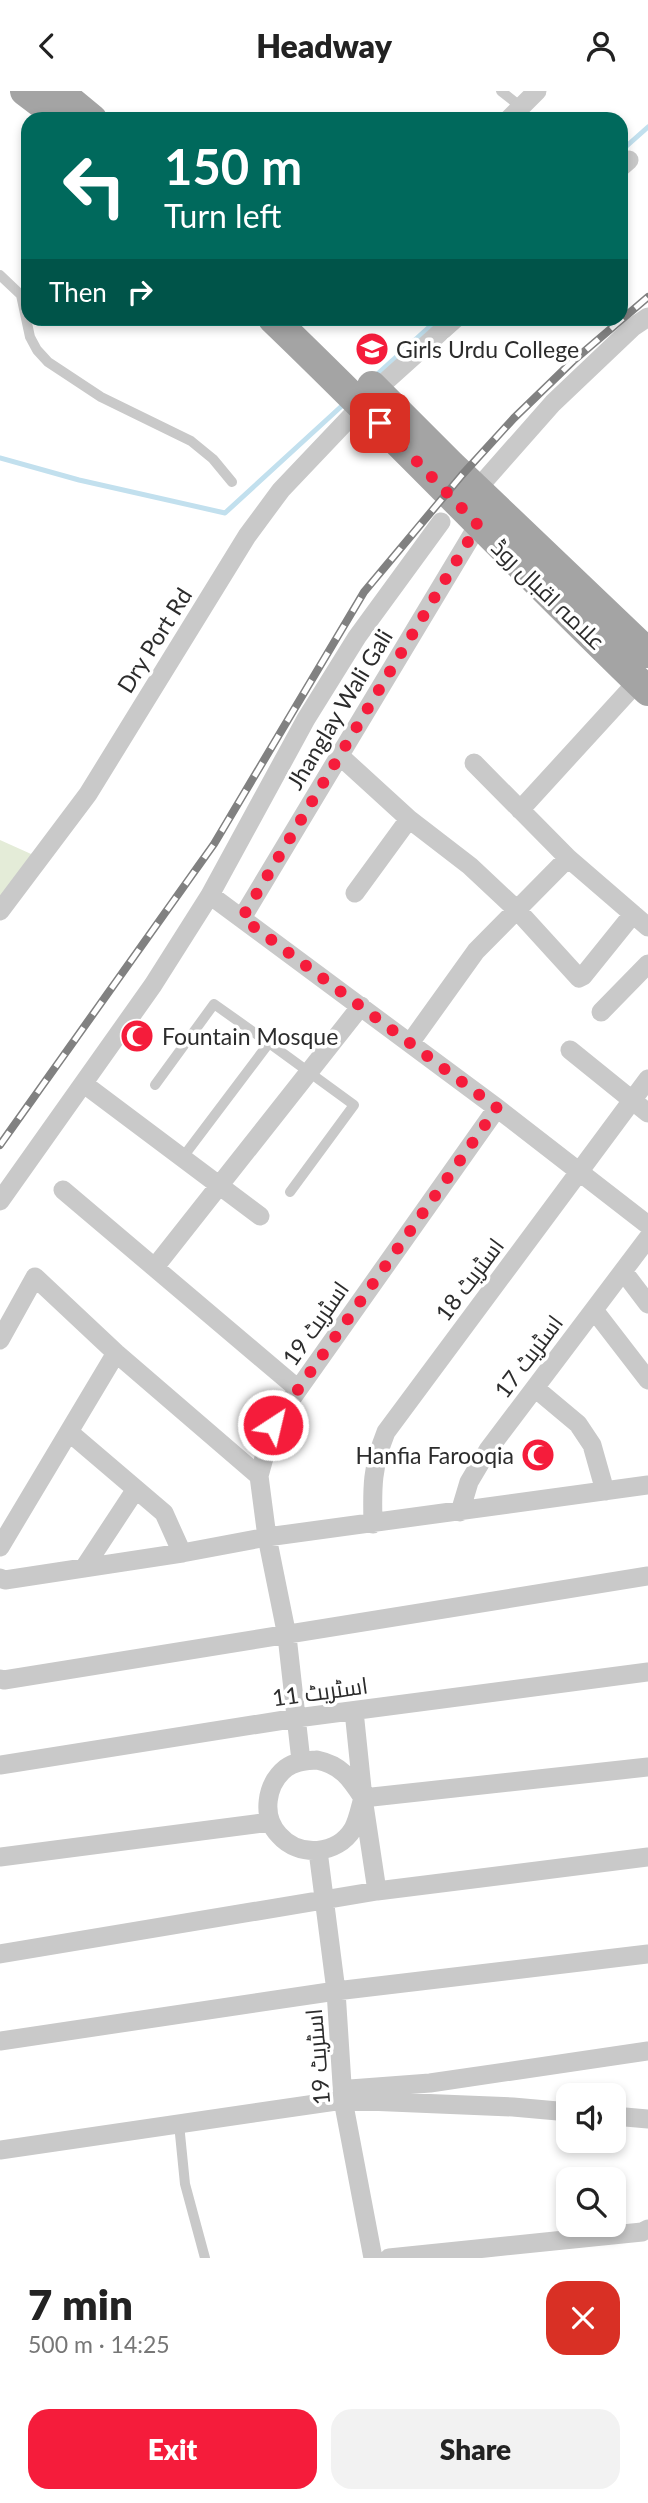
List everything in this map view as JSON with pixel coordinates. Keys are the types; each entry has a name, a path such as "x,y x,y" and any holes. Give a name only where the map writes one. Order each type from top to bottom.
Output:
{"main road":[{"path":"25,91 70,110"},
{"name":"علامہ اقبال روڈ","path":"283,326 478,488 648,653"},
{"name":"علامہ اقبال روڈ","path":"307,326 478,525 643,686"}],"street":[{"path":"516,112 537,91"},
{"path":"478,488 553,403 633,327 648,317"},
{"name":"Dry Port Rd","path":"0,911 88,794 247,536 281,490 369,397 447,326"},
{"path":"0,1201 153,985 210,895 306,719 357,637 441,522"},
{"name":"Jhanglay Wali Gali","path":"242,918 478,525"},
{"path":"520,810 643,686"},
{"path":"340,755 410,819 470,866 517,910 579,978 633,914"},
{"path":"474,763 568,858 648,927"},
{"path":"355,893 410,819"},
{"path":"410,1043 476,951 568,858"},
{"path":"210,895 497,1108 648,1225"},
{"path":"601,1012 648,964"},
{"path":"155,1268 360,1006"},
{"path":"570,1051 648,1113"},
{"name":"اسٹریٹ 18","path":"373,1524 372,1478 377,1454 386,1432 648,1079"},
{"path":"84,1084 260,1216"},
{"name":"اسٹریٹ 19","path":"301,1761 287,1636 267,1537 259,1476 273,1425 497,1108"},
{"path":"63,1190 298,1389"},
{"name":"اسٹریٹ 17","path":"460,1511 468,1482 488,1450 648,1238"},
{"path":"623,1271 648,1304"},
{"path":"0,1340 35,1277 116,1353 259,1476"},
{"path":"594,1310 648,1380"},
{"path":"0,1546 116,1353"},
{"path":"535,1388 578,1424 592,1445 605,1491"},
{"path":"69,1432 164,1513 182,1553"},
{"path":"0,1578 5,1580 267,1537 648,1485"},
{"path":"84,1568 136,1489"},
{"path":"0,1679 287,1636 648,1576"},
{"name":"اسٹریٹ 11","path":"0,1765 297,1718 648,1672"},
{"path":"354,1710 363,1798 377,1891"},
{"path":"301,1761 332,1763 345,1772 363,1798 354,1828 345,1839 318,1851 303,1850 278,1835 270,1822 267,1807 269,1792 276,1778 287,1767 301,1761"},
{"path":"363,1798 648,1767"},
{"path":"0,1857 270,1822"},
{"name":"اسٹریٹ 19","path":"318,1851 336,1991 343,2095 373,2258"},
{"path":"0,1954 323,1899 648,1857"},
{"path":"0,2041 336,1991 648,1954"},
{"path":"0,2150 180,2124 343,2095 648,2051"},
{"path":"343,2095 556,2111"},
{"path":"626,2117 648,2119"},
{"path":"389,2258 642,2232 648,2229"}],"lane":[{"path":"501,91 514,112"},
{"path":"0,275 21,295"},
{"path":"28,326 30,337 48,362 101,397 191,441 213,459 232,482"},
{"path":"155,1084 214,1004 354,1105 290,1192"},
{"path":"183,1157 269,1042"},
{"path":"180,2124 185,2184 205,2258"}],"green space":[{"path":"0,840 40,858 0,911"}],"waterway":[{"path":"628,145 648,127"},
{"path":"373,378 430,326"},
{"path":"0,458 79,480 225,513 345,403"}],"railway":[{"path":"628,314 648,297"},
{"path":"0,1145 214,844 364,592 462,475 514,418 614,326"}],"place":[{"name":"Girls Urdu College","path":"372,349"},
{"name":"Fountain Mosque","path":"137,1036"},
{"name":"Hanfia Farooqia","path":"538,1455"}],"route":[{"path":"273,1425 497,1108 242,918 478,525 380,423"}]}
